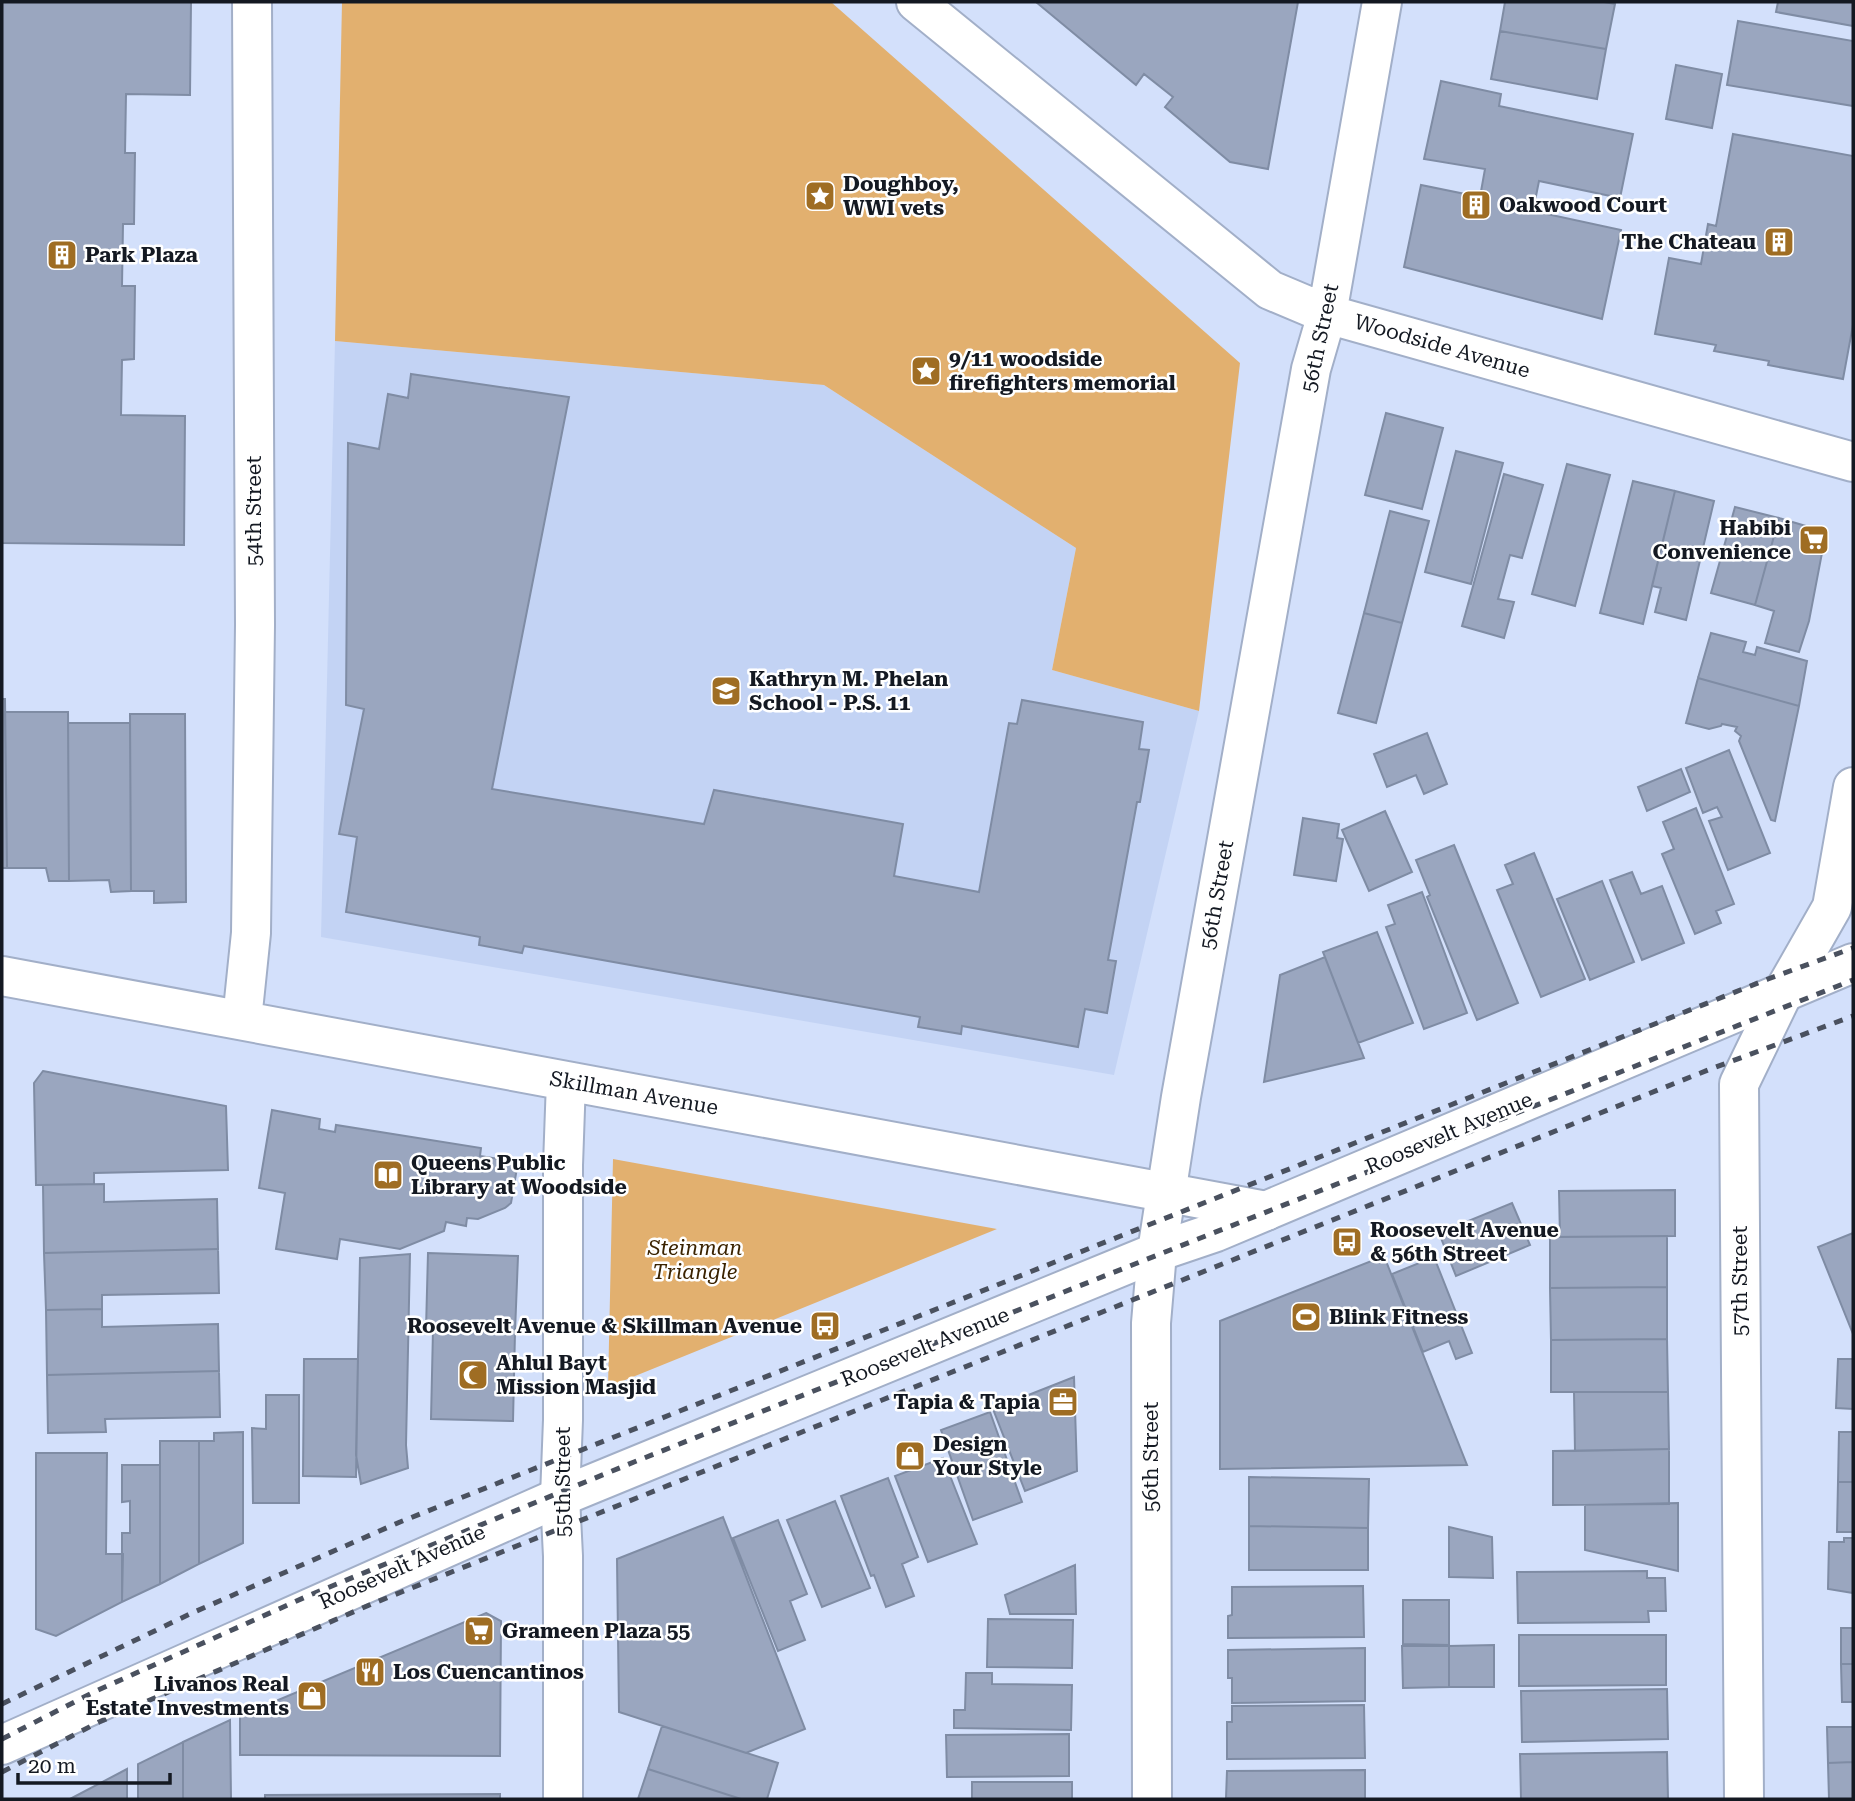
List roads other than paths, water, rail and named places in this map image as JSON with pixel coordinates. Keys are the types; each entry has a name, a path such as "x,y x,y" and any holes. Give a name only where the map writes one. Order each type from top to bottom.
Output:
{"street":[{"name":"54th Street","path":"242,1020 251,933 255,625 252,2"},
{"name":"Woodside Avenue","path":"916,2 1270,289 1327,314 1853,462"},
{"name":"56th Street","path":"1152,1799 1151,1323 1157,1252 1181,1097 1309,383 1327,314 1382,2"},
{"name":"57th Street","path":"1744,1799 1739,1084 1784,991 1832,907 1853,787"},
{"name":"Roosevelt Avenue","path":"2,1745 561,1497 1157,1252 1216,1232 1853,963"},
{"name":"Skillman Avenue","path":"2,976 1070,1173 1166,1194 1266,1210"},
{"name":"55th Street","path":"563,1799 561,1497 566,1081"}],"railway":[{"path":"2,1704 192,1613 400,1522 1768,979 1853,948"},
{"path":"2,1739 96,1691 310,1595 634,1462 1853,980"},
{"path":"2,1772 99,1722 374,1603 1708,1070 1853,1016"}],"place":[{"name":"Doughboy, WWI vets","path":"820,196"},
{"name":"Oakwood Court","path":"1476,205"},
{"name":"The Chateau","path":"1779,242"},
{"name":"Park Plaza","path":"62,255"},
{"name":"9/11 woodside firefighters memorial","path":"926,371"},
{"name":"Habibi Convenience","path":"1814,540"},
{"name":"Kathryn M. Phelan School - P.S. 11","path":"726,691"},
{"name":"Queens Public Library at Woodside","path":"388,1175"},
{"name":"Roosevelt Avenue & 56th Street","path":"1347,1242"},
{"name":"Blink Fitness","path":"1306,1317"},
{"name":"Roosevelt Avenue & Skillman Avenue","path":"825,1326"},
{"name":"Ahlul Bayt Mission Masjid","path":"473,1375"},
{"name":"Tapia & Tapia","path":"1063,1402"},
{"name":"Design Your Style","path":"910,1456"},
{"name":"Grameen Plaza 55","path":"479,1631"},
{"name":"Los Cuencantinos","path":"370,1672"},
{"name":"Livanos Real Estate Investments","path":"312,1696"}],"park label":[{"name":"Steinman Triangle","path":"695,1260"}]}
